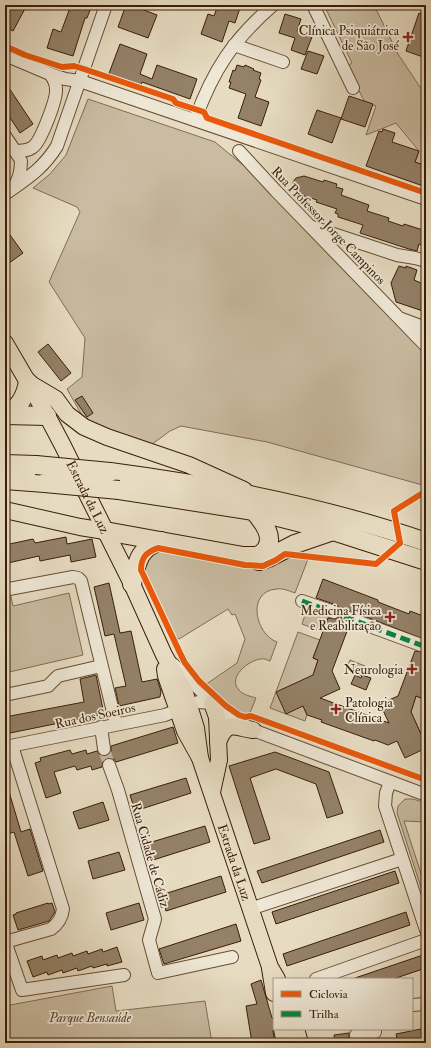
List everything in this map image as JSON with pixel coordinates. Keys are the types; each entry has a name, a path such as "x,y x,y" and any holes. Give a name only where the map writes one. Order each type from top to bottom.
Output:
{"highway":[{"path":"5,415 15,410 22,402 26,393 28,382"},
{"path":"5,415 47,416"},
{"path":"5,464 36,465 110,472 208,487 333,531 426,561"},
{"path":"5,480 323,511 424,541"},
{"path":"105,531 243,556 258,556 265,551 269,545 269,536 259,505"},
{"path":"243,556 253,560 263,560 296,544 333,531"},
{"path":"132,584 142,552 148,546 162,541"}],"main road":[{"name":"Estrada da Luz","path":"5,343 47,416 132,584 164,655 184,690 183,708 196,728 200,758 250,909 274,973"},
{"path":"28,382 56,399 67,414 84,427 107,437 189,465 259,505"},
{"path":"5,510 80,527 105,531"},
{"path":"212,703 217,717 219,760 212,793"},
{"path":"218,742 222,732 226,728 233,727 252,730"},
{"path":"282,1030 285,1043"},
{"path":"296,1030 300,1043"}],"street":[{"path":"9,192 38,171 57,146 106,5"},
{"path":"195,120 212,79 224,57 252,24 273,5"},
{"path":"313,5 353,88"},
{"path":"234,45 283,62"},
{"path":"5,55 50,74 65,79 80,81 426,199"},
{"path":"18,156 32,148 38,142 42,134 56,95 56,88 50,74"},
{"path":"70,108 77,99 85,94 93,92 112,92"},
{"path":"5,136 18,156 20,172 16,184 9,192"},
{"name":"Rua Professor Jorge Campinos","path":"239,151 309,226 426,346"},
{"path":"18,156 36,165 45,163"},
{"path":"309,226 397,255 426,261"},
{"name":"Rua Professor Jorge Campinos","path":"399,318 426,328"},
{"path":"9,589 73,578 79,579 116,724"},
{"path":"302,600 334,612"},
{"path":"348,618 422,645"},
{"path":"164,655 226,715 252,730 426,795"},
{"path":"5,696 48,686 58,676 101,666"},
{"name":"Rua dos Soeiros","path":"9,747 165,715 198,702 212,703"},
{"path":"101,727 104,749"},
{"path":"9,747 63,909 60,920 56,926 51,929 5,942 22,990 124,975"},
{"name":"Rua Cidade de Cádiz","path":"108,765 118,790 155,919 149,940 158,973 232,957"},
{"path":"390,782 386,793 385,806 426,930"},
{"path":"250,909 402,858"},
{"path":"319,978 426,940"},
{"path":"413,1005 426,1004"},
{"path":"357,1043 356,1035 375,1031"}],"green space":[{"path":"324,5 374,5 398,54 426,96 426,166 415,162 419,151 396,123 366,135 376,106 364,101 347,66 352,63"},
{"path":"88,99 215,142 260,179 426,350 426,486 267,442 181,426 170,431 151,445 91,424 84,419 67,389 82,377 85,338 49,282 80,212 77,207 33,188 50,174 66,155"},
{"path":"163,550 254,569 269,567 288,556 308,559 295,593 277,589 267,592 261,597 257,613 259,622 263,631 269,638 277,642 270,661 263,659 251,662 241,670 236,680 236,685 241,692 256,698 249,715 244,715 232,708 205,685 237,663 245,639 235,614 232,615 228,609 179,639 174,636 146,577 144,567 154,552"},
{"path":"5,579 7,579 13,606 69,593 83,655 5,673"},
{"path":"308,606 330,614 323,632 302,624"},
{"path":"298,632 320,640 313,658 318,660 303,706 307,715 305,721 270,708"},
{"path":"350,660 365,666 362,676 346,670"},
{"path":"426,686 426,745 411,712 416,696 421,698"},
{"path":"405,799 413,799 426,803 426,822 404,821 426,889 426,903 397,813 398,806"},
{"name":"Parque Bensaúde","path":"112,986 116,1011 205,1001 212,1043 5,1043 5,1006"}],"building":[{"path":"5,5 27,5 13,31 5,27"},
{"path":"71,5 92,5 87,18 85,18 73,56 47,48 53,29 61,32"},
{"path":"126,5 131,5 157,15 148,38 118,27"},
{"path":"218,5 241,5 235,23 229,21 222,42 201,34 208,14 214,16"},
{"path":"419,13 426,16 426,58 406,51"},
{"path":"285,14 301,19 297,31 312,37 305,55 291,50 295,38 279,33"},
{"path":"120,44 147,54 140,74 152,79 157,65 197,79 190,99 142,82 140,87 108,76"},
{"path":"308,51 324,56 317,74 301,69"},
{"path":"237,65 244,67 245,65 261,73 259,79 261,80 255,97 269,102 261,126 238,118 246,94 229,88 231,82 229,82 233,70 235,71"},
{"path":"5,82 33,124 20,133 5,110"},
{"path":"349,96 373,104 365,127 341,119"},
{"path":"317,110 341,118 332,143 308,134"},
{"path":"383,129 395,133 392,142 419,151 415,162 426,166 426,187 366,166 379,131 382,132"},
{"path":"304,176 323,182 324,180 337,184 336,187 343,189 341,195 369,205 367,211 389,218 388,221 426,231 426,247 419,244 417,251 360,233 363,225 338,217 338,214 335,213 337,209 316,202 317,200 298,194 293,186 293,182 296,178"},
{"path":"5,228 23,253 5,266"},
{"path":"399,266 406,268 406,266 417,270 414,280 426,285 426,312 396,302 391,283"},
{"path":"48,344 71,373 61,381 38,352"},
{"path":"82,396 93,413 87,417 75,400"},
{"path":"66,537 67,544 92,539 96,557 71,562 70,555 40,561 39,556 8,563 5,545 33,539 35,543"},
{"path":"323,579 378,600 378,602 409,614 410,611 426,617 426,640 351,611 344,612 341,615 341,620 349,626 332,671 340,689 320,698 389,723 380,704 398,696 415,651 426,651 426,686 421,698 416,696 411,712 426,748 405,758 397,741 388,745 321,722 322,720 307,715 303,706 286,714 276,692 313,675 318,660 313,658 328,618 336,619 341,614 341,610 337,605 316,598"},
{"path":"109,583 120,633 131,631 142,682 157,679 161,691 160,697 119,706 115,688 126,686 114,634 105,636 94,587"},
{"path":"96,675 104,714 5,734 5,717 84,702 80,679"},
{"path":"355,675 361,678 362,675 371,678 366,690 351,684"},
{"path":"173,727 178,743 116,762 114,759 107,758 103,760 102,767 92,770 91,766 77,770 75,766 54,772 61,793 46,798 35,763 41,761 40,758 70,750 72,754 86,750 87,754 97,751 101,756 105,756 111,752 111,746"},
{"path":"275,752 329,772 343,813 327,818 316,784 276,769 250,778 270,839 254,844 229,766"},
{"path":"186,778 191,793 135,811 130,795"},
{"path":"5,785 7,785 21,832 30,829 43,871 28,876 14,832 5,835"},
{"path":"103,802 109,820 79,829 73,812"},
{"path":"205,826 210,842 150,861 145,844"},
{"path":"380,830 384,842 262,883 257,871"},
{"path":"119,852 125,870 93,879 88,861"},
{"path":"395,871 399,883 276,924 272,912"},
{"path":"221,876 226,892 166,911 161,895"},
{"path":"52,903 55,912 49,921 18,930 13,915"},
{"path":"139,903 144,920 111,930 106,913"},
{"path":"406,912 410,925 287,966 283,954"},
{"path":"236,924 241,941 164,964 159,949"},
{"path":"117,947 122,962 93,968 92,966 78,971 77,968 63,973 62,970 48,975 47,972 33,977 27,961 42,956 43,960 57,955 58,958 72,953 73,956 87,951 88,954 102,949 103,952"},
{"path":"423,955 426,968 396,978 355,978"},
{"path":"261,980 272,1018 273,1017 275,1043 252,1043 246,1006 257,1004 251,984"},
{"path":"426,1028 426,1043 398,1043 396,1034"},
{"path":"349,1033 349,1043 335,1043 334,1035"}],"tunnel":[{"path":"104,749 109,765"}],"marked path":[{"path":"302,601 426,647"}],"cycle path":[{"path":"5,46 25,55 62,67 74,66 173,99 176,103 204,112 207,118 426,193"},
{"path":"400,543 394,511 426,491"},
{"path":"400,543 376,564 285,554 263,566 245,565 158,548 150,551 145,556 142,562 141,570 185,663 199,681 226,706 239,715 245,717 251,716 426,780"}],"place":[{"name":"Clínica Psiquiátrica de São José","path":"408,37"},
{"name":"Medicina Física e Reabilitação","path":"390,617"},
{"name":"Neurologia","path":"412,669"},
{"name":"Patologia Clínica","path":"336,709"}]}
